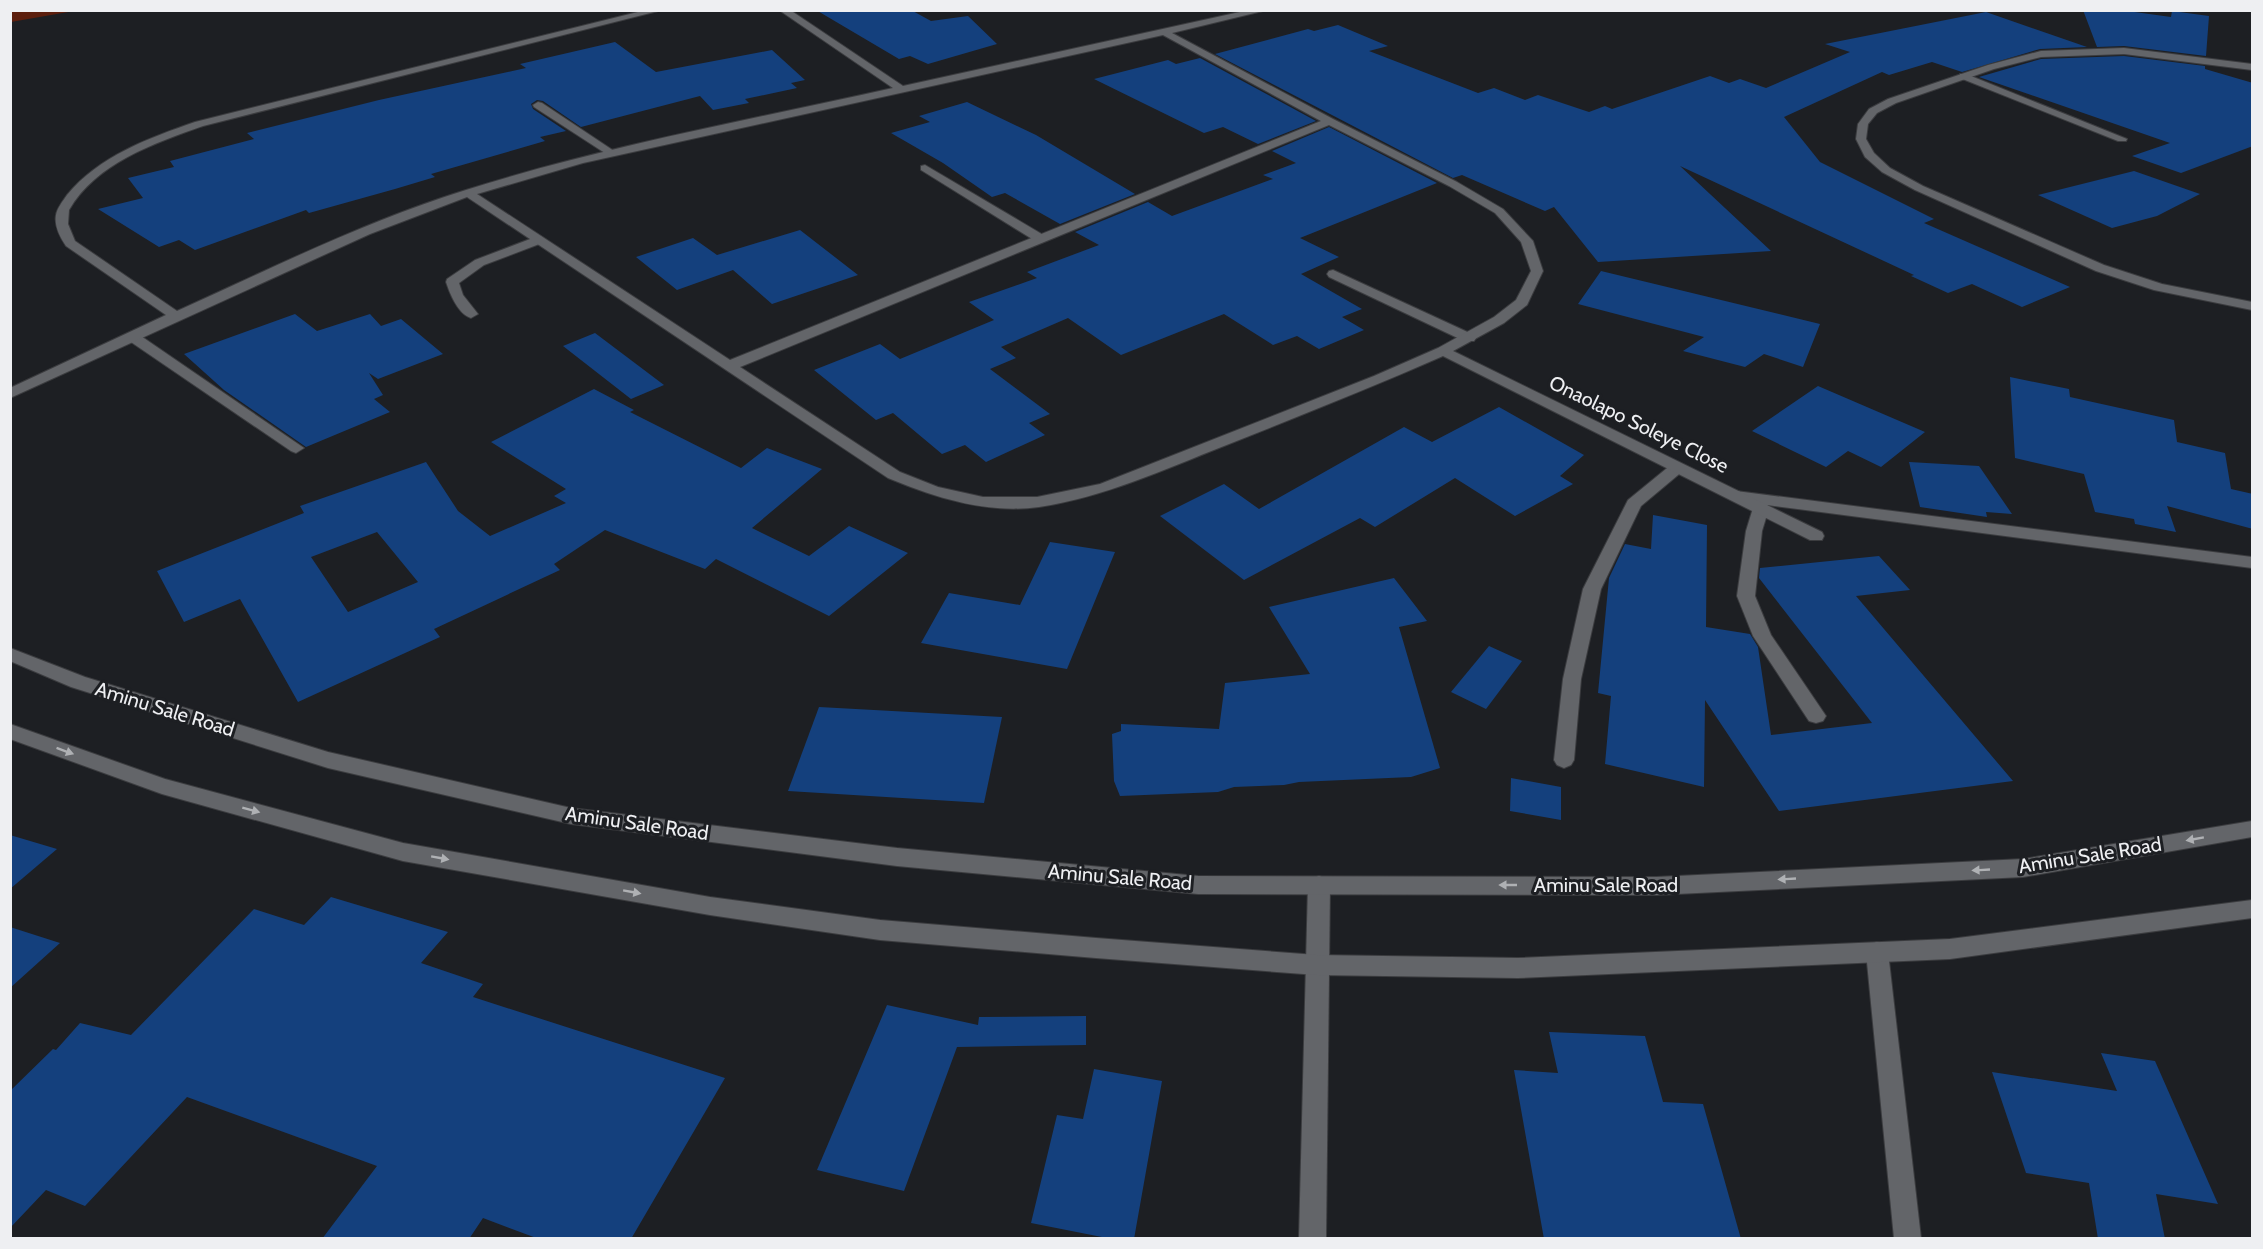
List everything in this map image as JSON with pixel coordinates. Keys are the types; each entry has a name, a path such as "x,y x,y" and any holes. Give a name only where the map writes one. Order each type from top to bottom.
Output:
{"street":[{"path":"176,316 70,243 63,231 62,212 71,197 85,182 106,166 131,151 199,124 658,10"},
{"path":"783,10 901,88"},
{"path":"10,394 176,316 366,231 468,193 612,153 1263,10"},
{"path":"468,193 894,475 933,491 983,502 1037,502 1104,488 1379,379 1443,351 1499,320 1522,302 1537,271 1527,241 1499,211 1453,184 1329,121 1166,33"},
{"path":"2253,67 2164,54 2087,51 2041,54 1963,76 1892,101 1873,111 1863,124 1861,139 1869,155 1886,170 1919,188 2100,268 2158,287 2253,306"},
{"path":"1963,76 2122,139"},
{"path":"538,105 612,153"},
{"path":"729,366 1329,121"},
{"path":"925,168 1041,239"},
{"path":"471,314 453,289 452,282 456,277 471,267 538,240"},
{"path":"1333,274 1468,338"},
{"path":"133,336 296,448"},
{"name":"Onaolapo Soleye Close","path":"1443,351 1816,536"},
{"path":"1564,760 1572,679 1592,589 1634,503 1678,467"},
{"path":"1736,496 2253,563"},
{"path":"1761,508 1754,531 1746,596 1762,636 1816,716"},
{"name":"Aminu Sale Road","path":"10,654 78,682 328,760 571,816 897,857 1198,885 1656,886 2023,868 2253,829"},
{"path":"10,730 162,786 403,852 710,906 880,930 1317,965 1518,968 1950,949 2253,909"},
{"path":"1312,1239 1319,885"},
{"path":"1877,952 1908,1239"}],"shaded area":[{"path":"11,10 74,10 74,11 11,22"}],"building":[{"path":"816,10 911,10 931,21 968,16 997,44 928,64 910,56 899,59"},
{"path":"2083,10 2120,10 2171,17 2172,11 2209,16 2206,56 2124,46 2097,47"},
{"path":"1986,12 2087,47 2040,49 1962,72 1932,62 1889,75 1882,72 1784,117 1820,162 1934,219 1924,223 2070,287 2022,307 1972,284 1948,293 1680,166 1771,251 1598,262 1554,207 1545,211 1462,175 1453,178 1215,54 1308,29 1314,31 1338,25 1388,46 1369,51 1478,93 1494,88 1525,100 1538,95 1589,112 1605,106 1612,109 1710,76 1729,83 1740,79 1766,88 1850,52 1825,44"},
{"path":"615,42 656,72 772,50 805,80 791,83 797,88 745,99 749,103 713,110 700,96 581,127 543,101 537,100 531,104 533,109 566,131 540,137 545,141 431,174 435,177 309,213 306,210 195,250 179,240 159,247 98,209 143,198 128,178 174,167 170,161 254,139 247,133 379,100 526,68 520,64"},
{"path":"2124,56 2205,66 2205,69 2253,83 2253,146 2181,173 2132,156 2170,143 1979,77 2041,59"},
{"path":"1200,58 1316,121 1258,144 1223,127 1204,133 1094,79 1168,60 1176,64"},
{"path":"967,102 1036,135 1135,194 1060,224 1005,193 992,197 943,163 891,133 930,122 919,116"},
{"path":"1329,127 1437,183 1300,238 1339,257 1301,274 1362,309 1342,317 1364,330 1319,349 1297,336 1273,345 1224,314 1121,355 1068,318 1001,347 1016,358 990,369 1050,414 1029,423 1045,435 986,462 965,445 942,454 893,413 876,420 814,370 880,344 900,359 994,320 969,302 1037,278 1027,272 1099,245 1075,232 1148,202 1172,216 1273,179 1263,175 1296,163 1272,151"},
{"path":"2134,171 2200,194 2157,216 2112,228 2038,195"},
{"path":"800,230 858,275 772,304 733,270 677,290 636,257 693,238 717,255"},
{"path":"1601,271 1820,324 1803,367 1764,354 1745,367 1683,351 1704,337 1578,304"},
{"path":"295,314 317,331 370,314 381,326 401,319 443,354 378,379 369,373 383,395 374,399 390,412 306,447 224,390 184,354"},
{"path":"595,333 664,385 631,399 563,346"},
{"path":"2010,377 2069,389 2070,397 2174,420 2177,442 2225,453 2231,489 2253,494 2253,529 2167,506 2176,532 2135,524 2134,519 2095,512 2084,474 2015,458"},
{"path":"1818,386 1925,432 1881,467 1848,451 1826,467 1752,431"},
{"path":"594,389 634,410 630,412 741,468 767,448 822,469 752,528 809,556 849,526 908,553 829,616 716,559 705,569 605,530 554,564 560,570 434,629 440,637 298,702 240,599 184,622 157,571 304,513 300,506 426,462 458,511 490,536 566,503 554,496 566,489 491,442","holes":["377,532 418,582 348,612 311,557"]},
{"path":"1499,407 1584,455 1560,476 1573,484 1515,516 1455,478 1375,527 1360,518 1244,580 1160,516 1224,484 1259,509 1404,427 1432,442"},
{"path":"1909,462 1979,466 2012,514 1986,512 1987,517 1920,507"},
{"path":"1653,515 1707,525 1706,627 1750,634 1758,647 1771,735 1872,723 1759,578 1760,568 1879,556 1910,590 1856,596 2013,781 1779,811 1705,700 1704,787 1605,764 1611,696 1598,693 1609,578 1625,544 1651,549"},
{"path":"1050,542 1115,552 1067,669 921,643 949,593 1020,605"},
{"path":"1394,578 1427,621 1399,627 1440,768 1411,777 1234,787 1218,792 1120,796 1114,781 1112,734 1121,731 1121,724 1219,729 1225,683 1310,674 1269,607"},
{"path":"1489,646 1522,661 1486,709 1451,692"},
{"path":"819,707 1002,717 984,803 788,791"},
{"path":"1511,778 1561,787 1561,820 1510,811"},
{"path":"10,835 57,849 10,889"},
{"path":"331,897 448,932 421,963 483,984 473,997 725,1078 631,1239 539,1239 483,1218 469,1239 322,1239 377,1166 187,1097 85,1206 46,1190 10,1228 10,1091 53,1049 56,1050 80,1023 131,1035 254,909 304,925"},
{"path":"10,927 60,943 10,988"},
{"path":"887,1005 978,1025 979,1017 1086,1016 1086,1045 957,1047 904,1191 817,1170"},
{"path":"1549,1032 1645,1036 1663,1102 1703,1104 1741,1239 1544,1239 1514,1070 1558,1073"},
{"path":"2101,1053 2155,1061 2218,1204 2156,1194 2165,1239 2098,1239 2089,1183 2026,1173 1992,1072 2117,1091"},
{"path":"1094,1069 1162,1081 1134,1239 1112,1239 1031,1223 1057,1115 1083,1119"}]}
